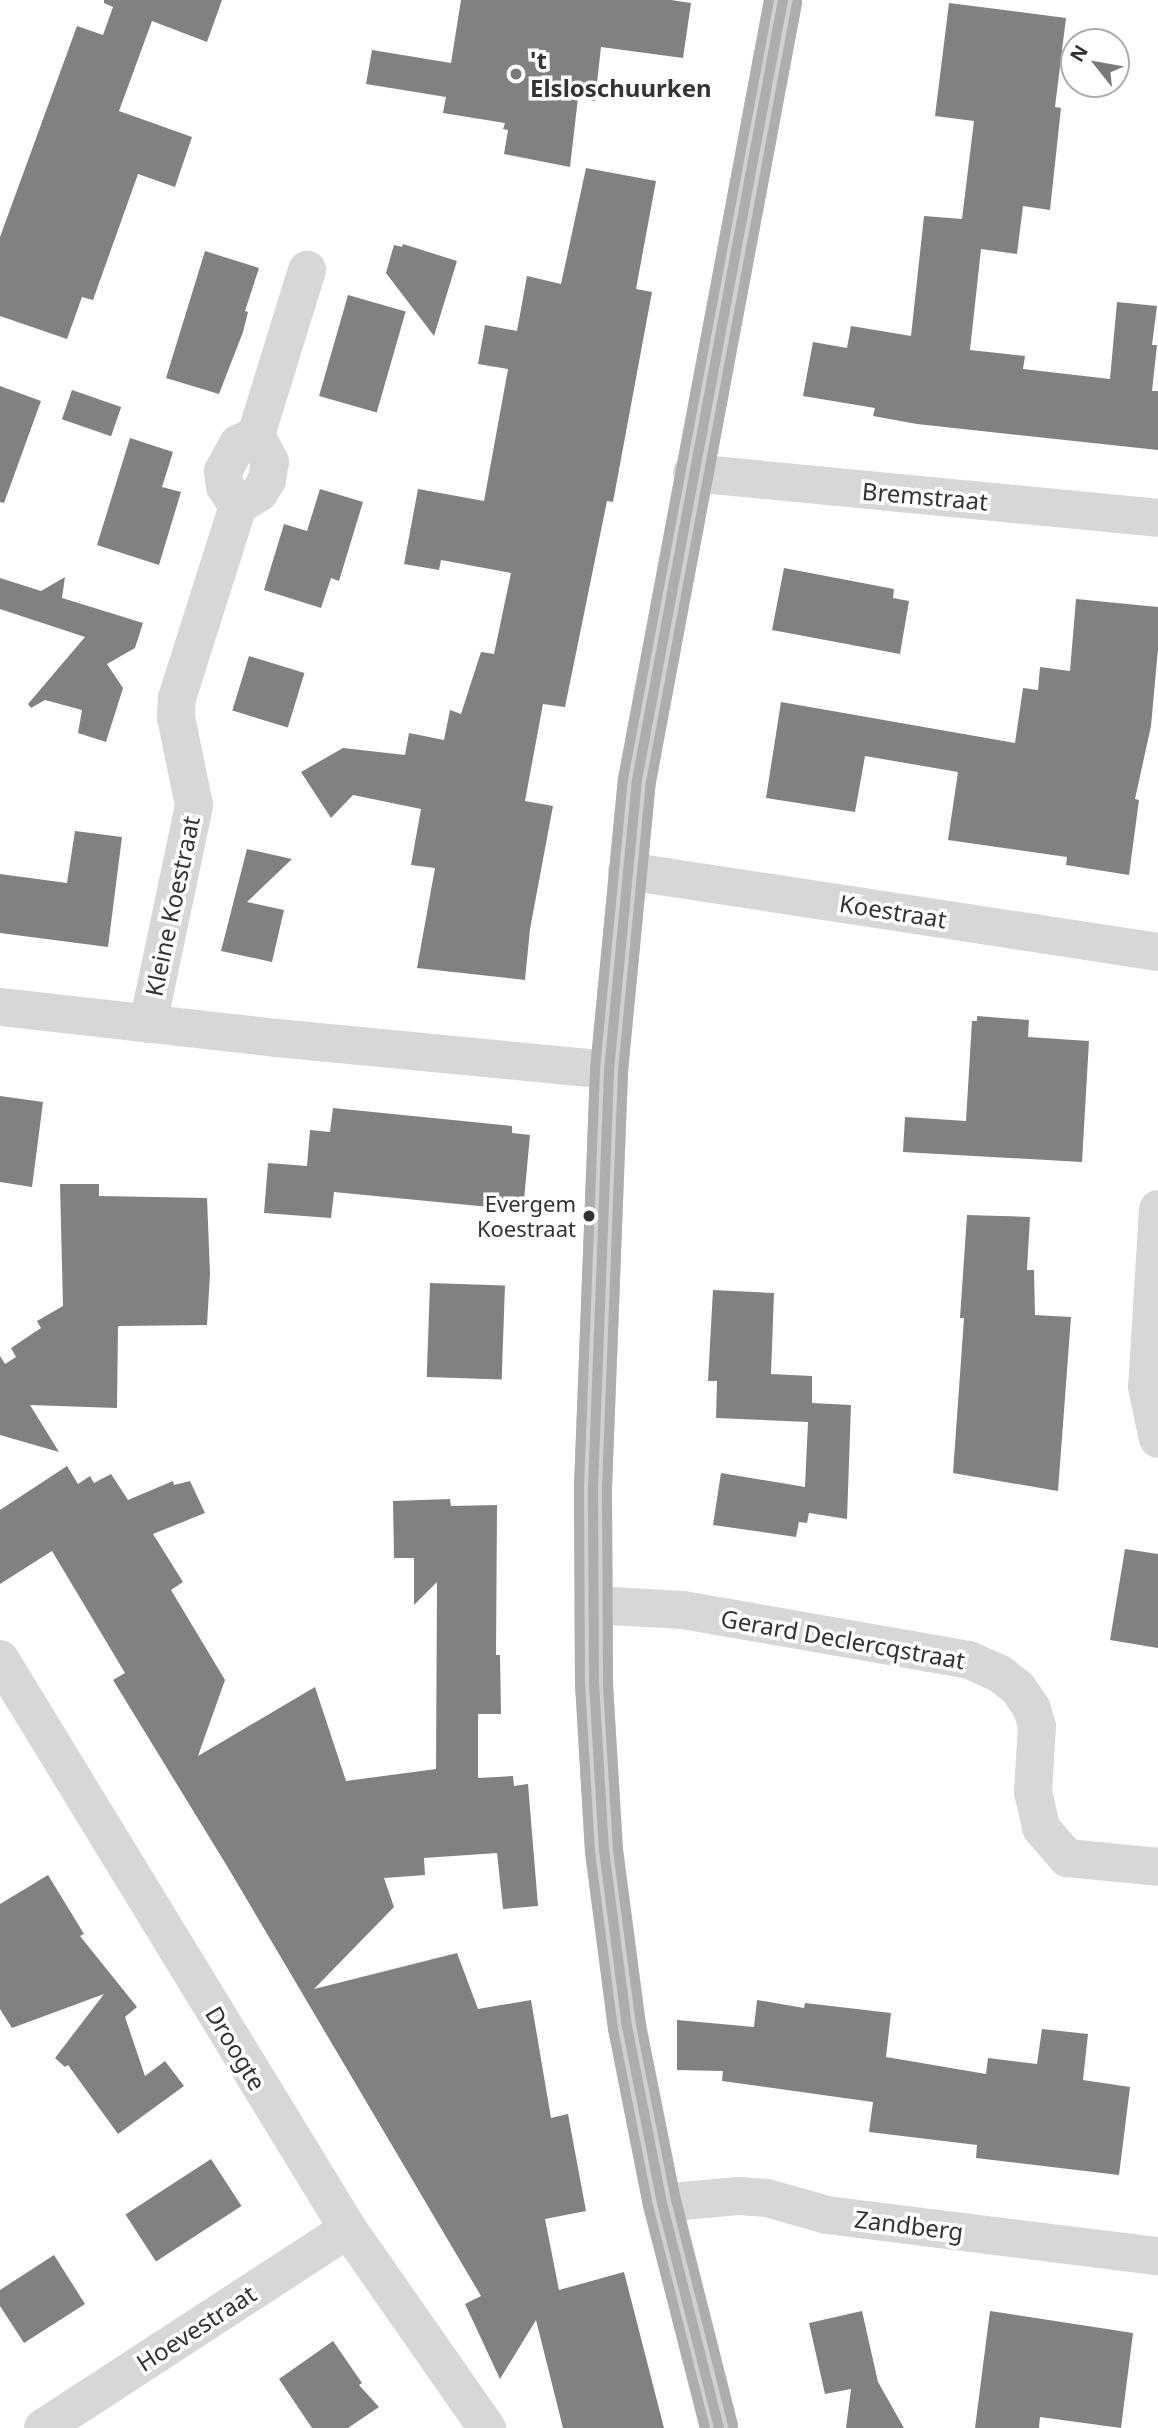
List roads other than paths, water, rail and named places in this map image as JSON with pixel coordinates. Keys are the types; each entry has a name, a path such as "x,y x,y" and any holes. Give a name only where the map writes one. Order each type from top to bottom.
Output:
{"street":[{"path":"719,2428 662,2203 627,2027 604,1851 594,1685 593,1488 609,1070 637,780 692,473 783,0"},
{"name":"Kleine Koestraat","path":"148,1024 194,805 176,717 177,698 238,506 225,487 223,471 238,444 256,435 307,270"},
{"name":"Bremstraat","path":"692,473 1158,518"},
{"name":"Koestraat","path":"627,871 1158,952"},
{"name":"Kleine Koestraat","path":"0,1007 609,1070"},
{"path":"1158,1209 1147,1387 1158,1438"},
{"name":"Gerard Declercqstraat","path":"594,1605 628,1605 697,1613 969,1660 1000,1674 1018,1688 1032,1709 1037,1726 1033,1792 1041,1828 1068,1858 1158,1867"},
{"name":"Droogte","path":"0,1659 348,2229 487,2428"},
{"name":"Zandberg","path":"662,2203 738,2196 767,2198 827,2215 1158,2256"},
{"name":"Hoevestraat","path":"43,2428 348,2229"}],"place":[{"name":"'t Elsloschuurken","path":"516,74"},
{"name":"Evergem Koestraat","path":"589,1216"}]}
